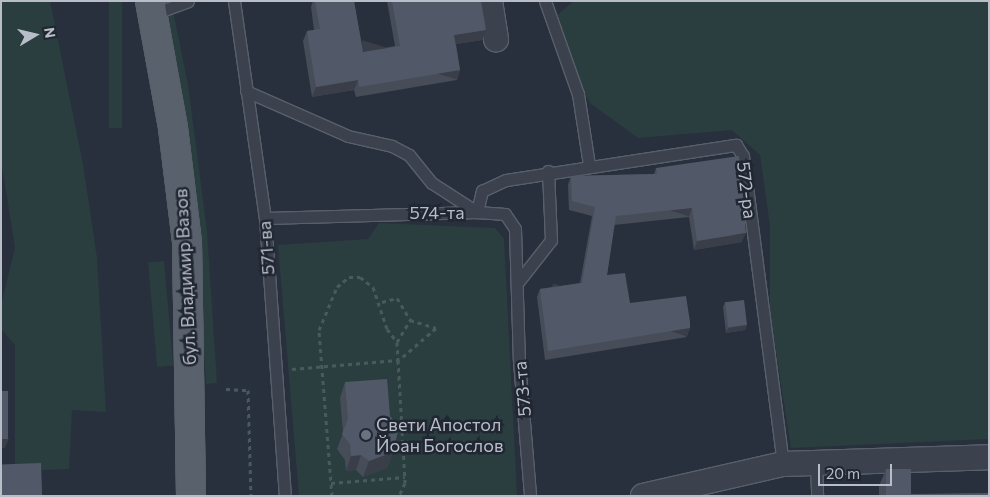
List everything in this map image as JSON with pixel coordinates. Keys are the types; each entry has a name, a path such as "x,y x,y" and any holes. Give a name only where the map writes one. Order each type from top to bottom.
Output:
{"main road":[{"name":"бул. Владимир Вазов","path":"151,7 186,242 192,496"}],"street":[{"path":"490,1 496,40"},
{"path":"643,496 783,464 989,457"}],"lane":[{"path":"151,7 188,1"},
{"name":"571-ва","path":"234,1 265,218 284,496"},
{"path":"545,1 578,94 589,165"},
{"path":"246,92 348,136 400,151 432,183 477,212"},
{"name":"572-ра","path":"589,165 736,146 740,149 783,464"},
{"name":"574-та","path":"265,218 477,212 482,191 506,180 589,165"},
{"path":"518,282 551,240 548,171"},
{"name":"573-та","path":"477,212 505,214 515,229 519,361 530,496"},
{"path":"816,462 817,496"}],"path":[{"path":"332,496 321,367 320,330 338,287 349,277 360,277 382,302 387,329 397,342"},
{"path":"274,371 398,360 436,328 410,320 397,298 382,302"},
{"path":"399,496 405,477 397,342 410,320"},
{"path":"226,389 248,390 251,496"},
{"path":"331,483 405,477"}],"shaded area":[{"path":"1,1 50,1 83,164 97,258 106,412 72,410 69,469 15,471 15,345 1,329 1,305 15,248 1,160"},
{"path":"109,1 122,1 122,128 109,128"},
{"path":"160,1 171,1 188,84 207,231 217,383 206,384 196,232"},
{"path":"574,1 989,1 989,439 791,448 770,313 770,226 760,155 732,130 638,138 590,103 550,21"},
{"path":"379,223 495,228 504,239 517,496 299,496 278,245 368,239"},
{"path":"164,261 173,366 157,367 148,262"}],"building":[{"path":"315,1 354,1 363,52 400,46 392,1 481,1 486,30 454,35 460,70 359,87 358,80 316,87 307,31 320,29"},
{"path":"739,156 746,233 697,241 692,208 616,216 607,275 625,273 630,303 686,296 690,328 548,351 540,289 582,283 595,207 572,201 571,176 657,174 656,168"},
{"path":"744,300 747,325 728,327 725,302"},
{"name":"Свети Апостол Йоан Богослов","path":"387,379 390,416 399,427 393,452 369,461 361,455 351,456 350,444 342,434 348,419 345,382"},
{"path":"1,391 8,391 8,439 1,439"},
{"path":"41,463 42,496 2,496 1,464"},
{"path":"886,469 911,469 911,494 989,493 989,496 886,496"}],"place":[{"name":"Свети Апостол Йоан Богослов","path":"366,435"}]}
